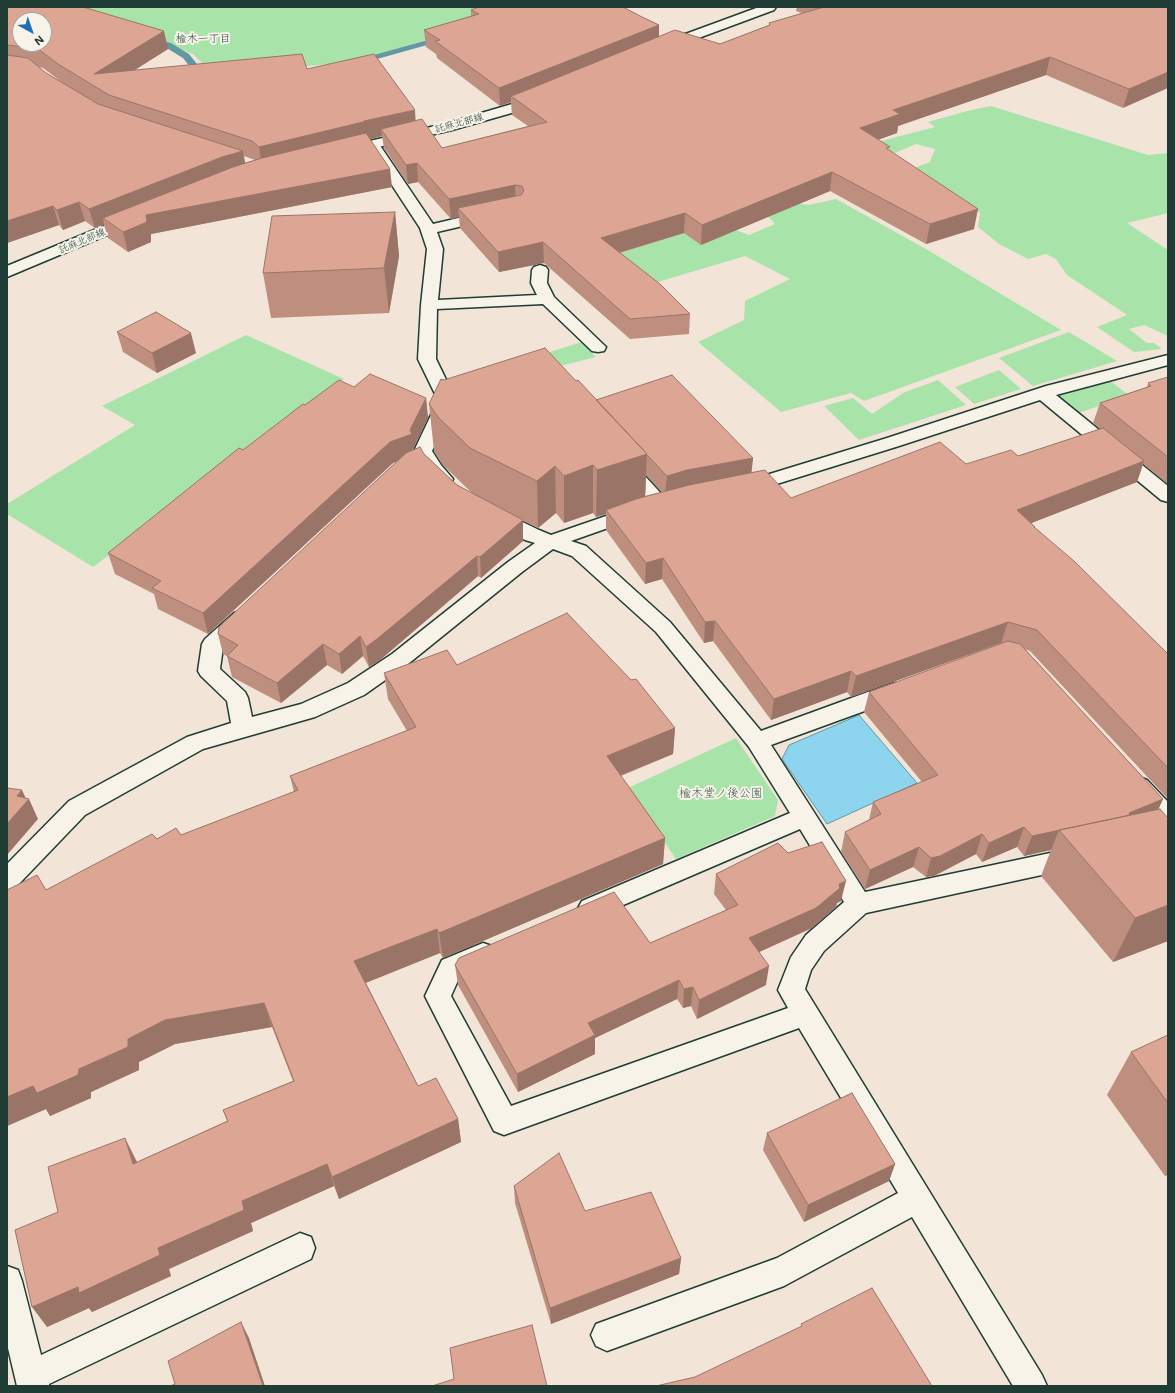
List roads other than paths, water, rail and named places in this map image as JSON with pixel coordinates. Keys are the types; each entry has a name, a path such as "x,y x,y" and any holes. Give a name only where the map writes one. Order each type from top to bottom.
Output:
{"street":[{"path":"652,51 770,7"},
{"name":"託麻北部線","path":"327,155 447,127 517,107 552,92"},
{"path":"372,144 429,229 435,249 429,305 427,359 450,390 445,396 440,415 423,451 434,469 455,490"},
{"path":"429,229 501,213"},
{"name":"託麻北部線","path":"7,272 146,214"},
{"path":"540,270 539,283 547,298 598,347"},
{"path":"429,305 547,298"},
{"path":"728,490 749,487 1043,393 1168,360"},
{"path":"1043,393 1168,496"},
{"path":"614,453 661,505"},
{"path":"407,466 427,458"},
{"path":"7,880 77,808 195,743 243,728 308,711 356,689 400,659 515,567 550,542 628,514 680,500"},
{"path":"486,510 532,535 579,551 663,627 757,741 859,904"},
{"path":"243,728 237,698 209,671 213,644 253,607"},
{"path":"757,741 912,684"},
{"path":"1126,772 1165,831"},
{"path":"567,918 805,817"},
{"path":"1031,1386 791,990 800,965 815,943 859,904 1098,852"},
{"path":"502,946 451,968 438,996 504,1122 806,1014"},
{"path":"607,1334 784,1271 918,1199"},
{"path":"7,1280 32,1381 300,1248"}],"water":[{"path":"859,715 917,783 827,824 782,759 789,745"}],"waterway":[{"path":"359,62 442,38"},
{"path":"150,40 168,45 186,56 198,71 207,73"}],"district":[{"name":"楡木一丁目","path":"203,39"}],"park label":[{"name":"楡木堂ノ後公園","path":"721,793"}]}
